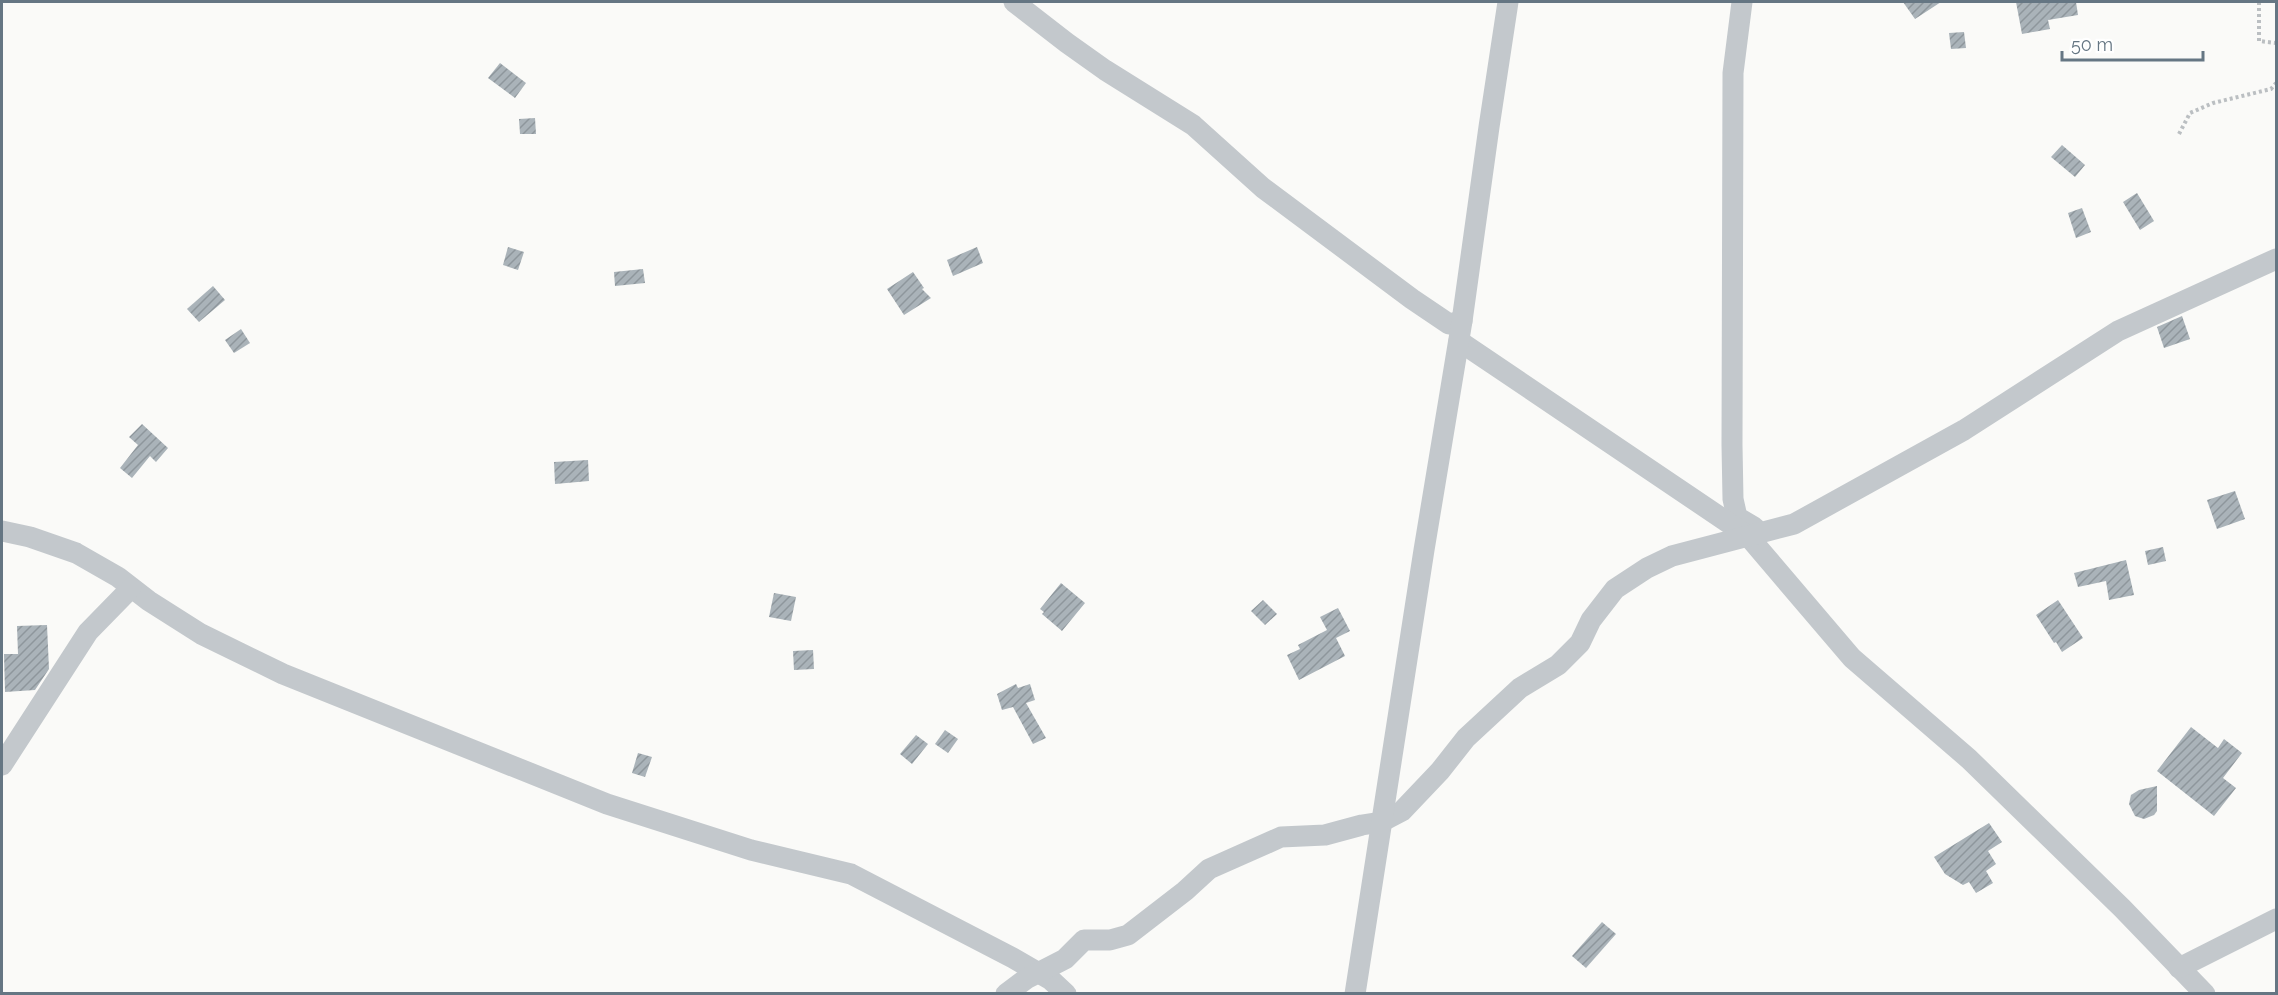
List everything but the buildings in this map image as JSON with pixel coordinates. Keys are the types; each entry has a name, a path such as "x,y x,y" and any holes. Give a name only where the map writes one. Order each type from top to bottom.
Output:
{"street":[{"path":"1014,2 1096,63 1193,125 1263,188 1412,299 1755,534"},
{"path":"1355,993 1424,550 1461,331 1488,127 1508,2"},
{"path":"1742,2 1733,73 1733,499 1737,517 1755,534 1852,658 1970,759 2205,993"},
{"path":"1006,993 1065,960 1084,940 1110,940 1128,935 1185,891 1209,869 1244,852 1281,837 1325,835 1381,822 1402,811 1440,771 1466,738 1520,688 1558,665 1580,644 1591,620 1615,589 1647,568 1672,556 1794,524 2004,406 2118,331 2277,259"},
{"path":"2,531 30,537 76,553 118,577 201,634 283,674 607,804 751,850 851,874 949,923 1051,980 1066,993"},
{"path":"2,765 88,632 131,588"},
{"path":"2180,968 2277,919"}],"path":[{"path":"2259,2 2259,40 2277,44"},
{"path":"2179,134 2190,113 2213,103 2271,89 2277,83"}]}
